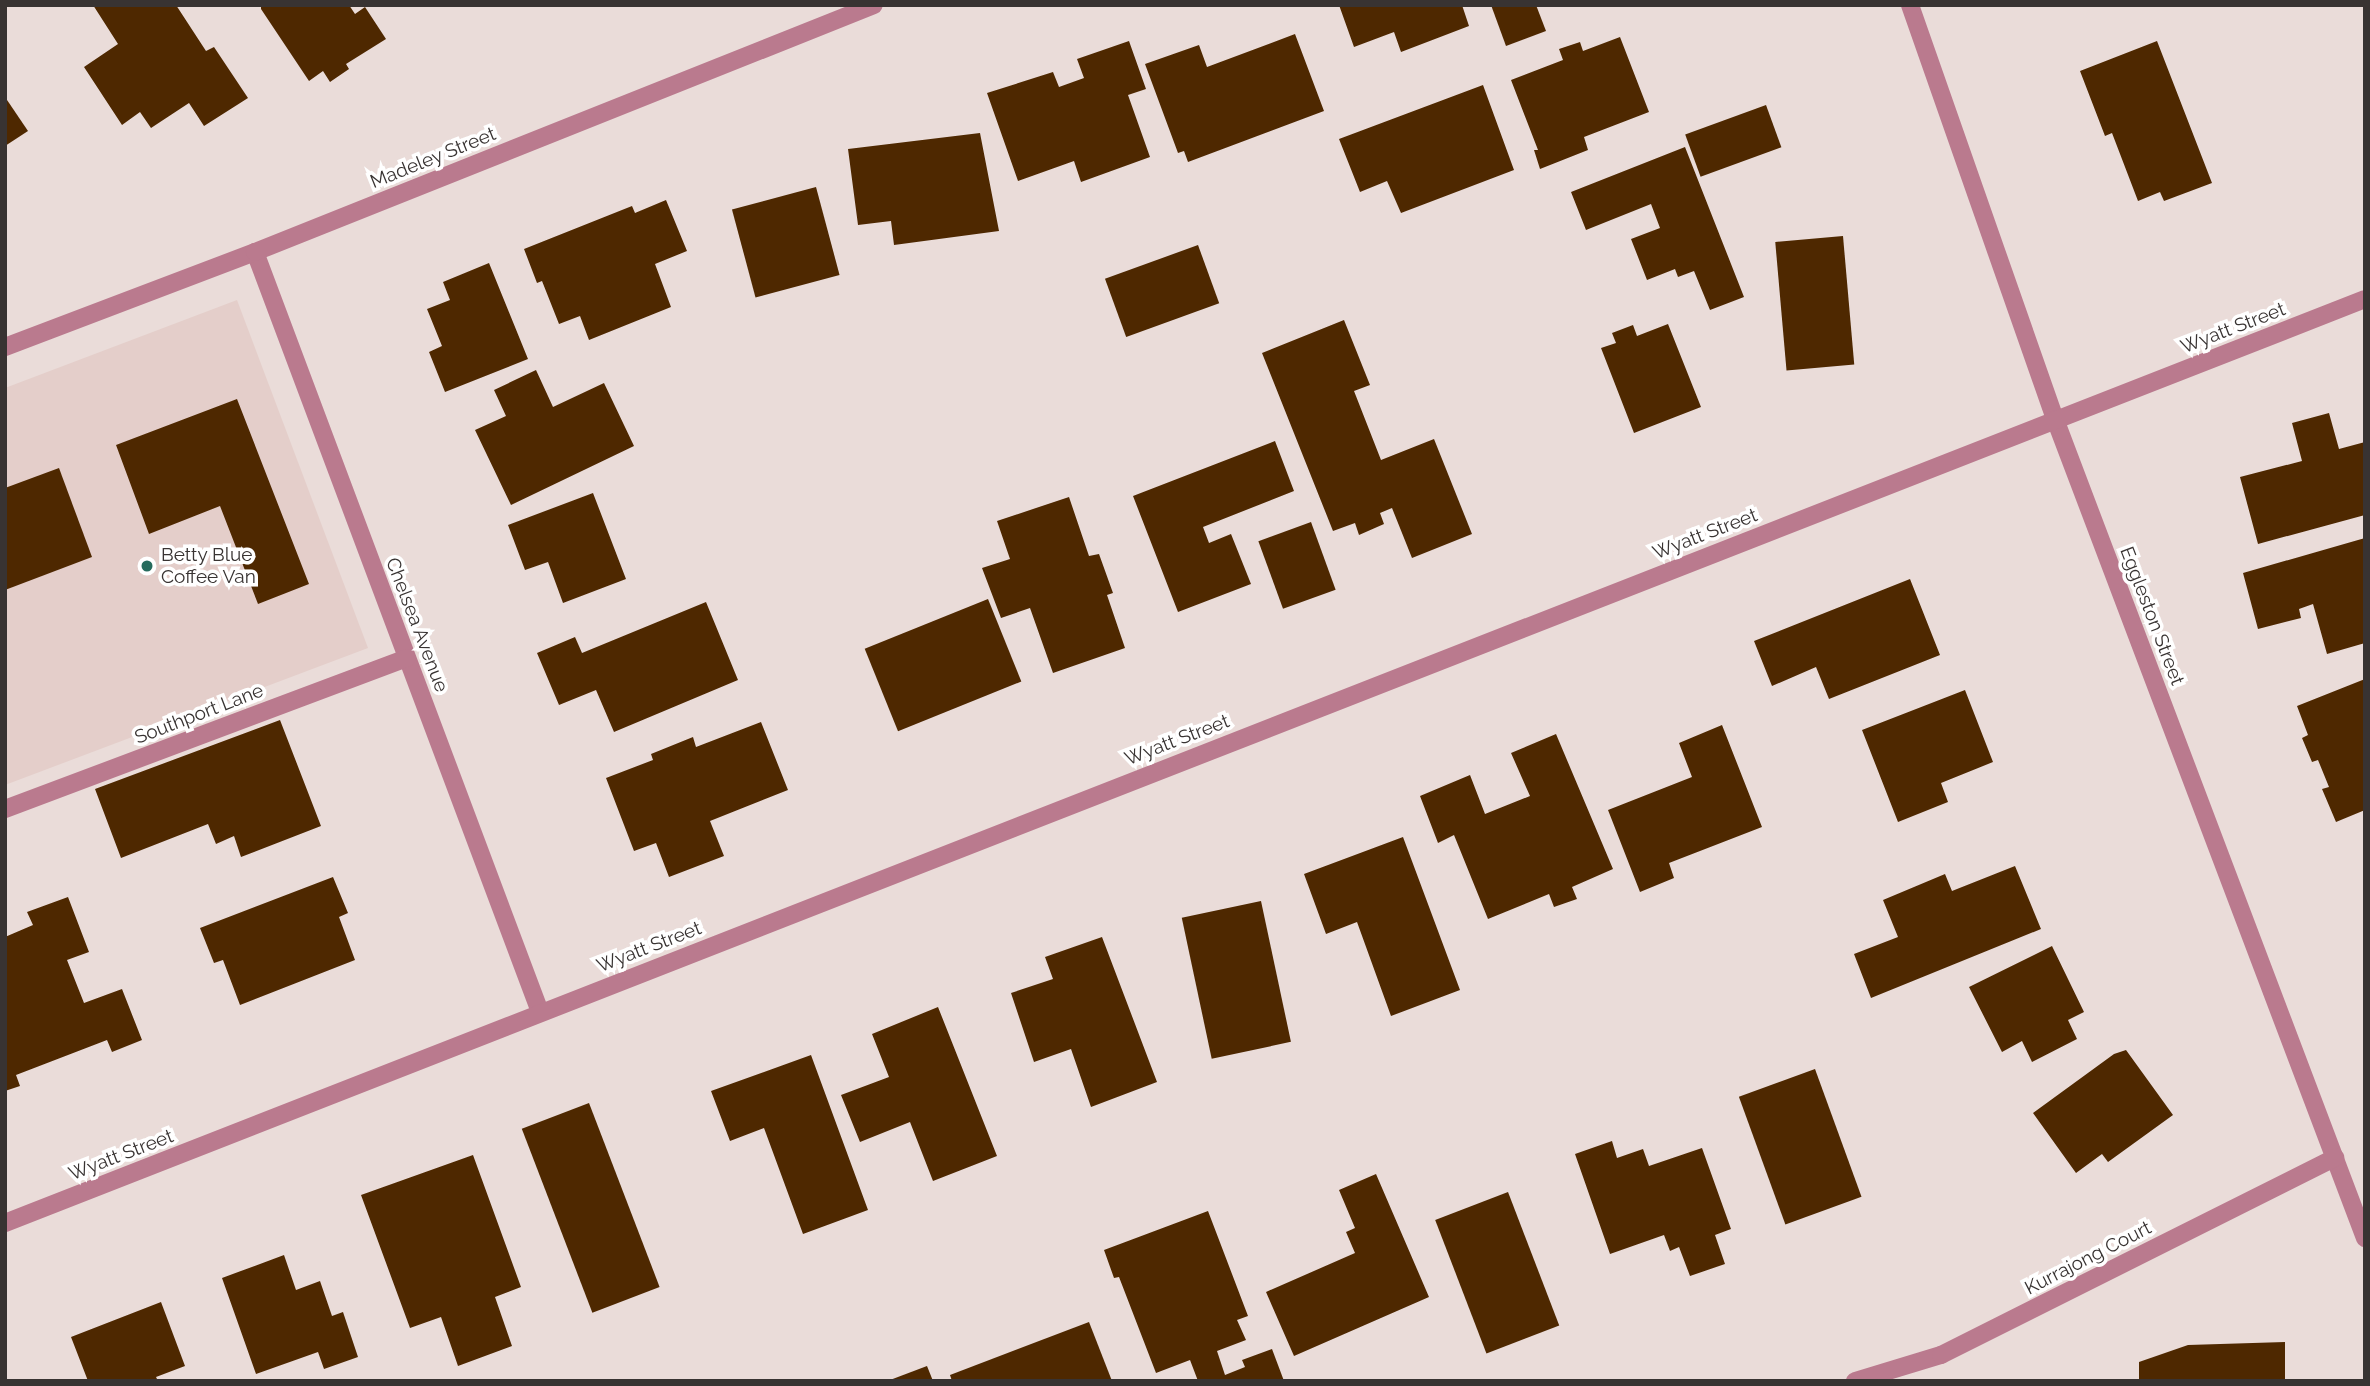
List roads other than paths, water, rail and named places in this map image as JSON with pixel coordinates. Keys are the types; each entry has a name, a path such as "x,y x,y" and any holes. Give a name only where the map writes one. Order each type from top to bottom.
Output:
{"street":[{"name":"Madeley Street","path":"5,347 254,252 874,5"},
{"name":"Eggleston Street","path":"1910,5 2055,419 2335,1158 2359,1207 2365,1238"},
{"name":"Chelsea Avenue","path":"254,252 540,1012"},
{"name":"Wyatt Street","path":"5,1223 2365,299"},
{"name":"Southport Lane","path":"5,809 407,658"},
{"name":"Kurrajong Court","path":"1855,1381 1941,1354 2335,1158"}],"place":[{"name":"Betty Blue Coffee Van","path":"147,566"}]}
